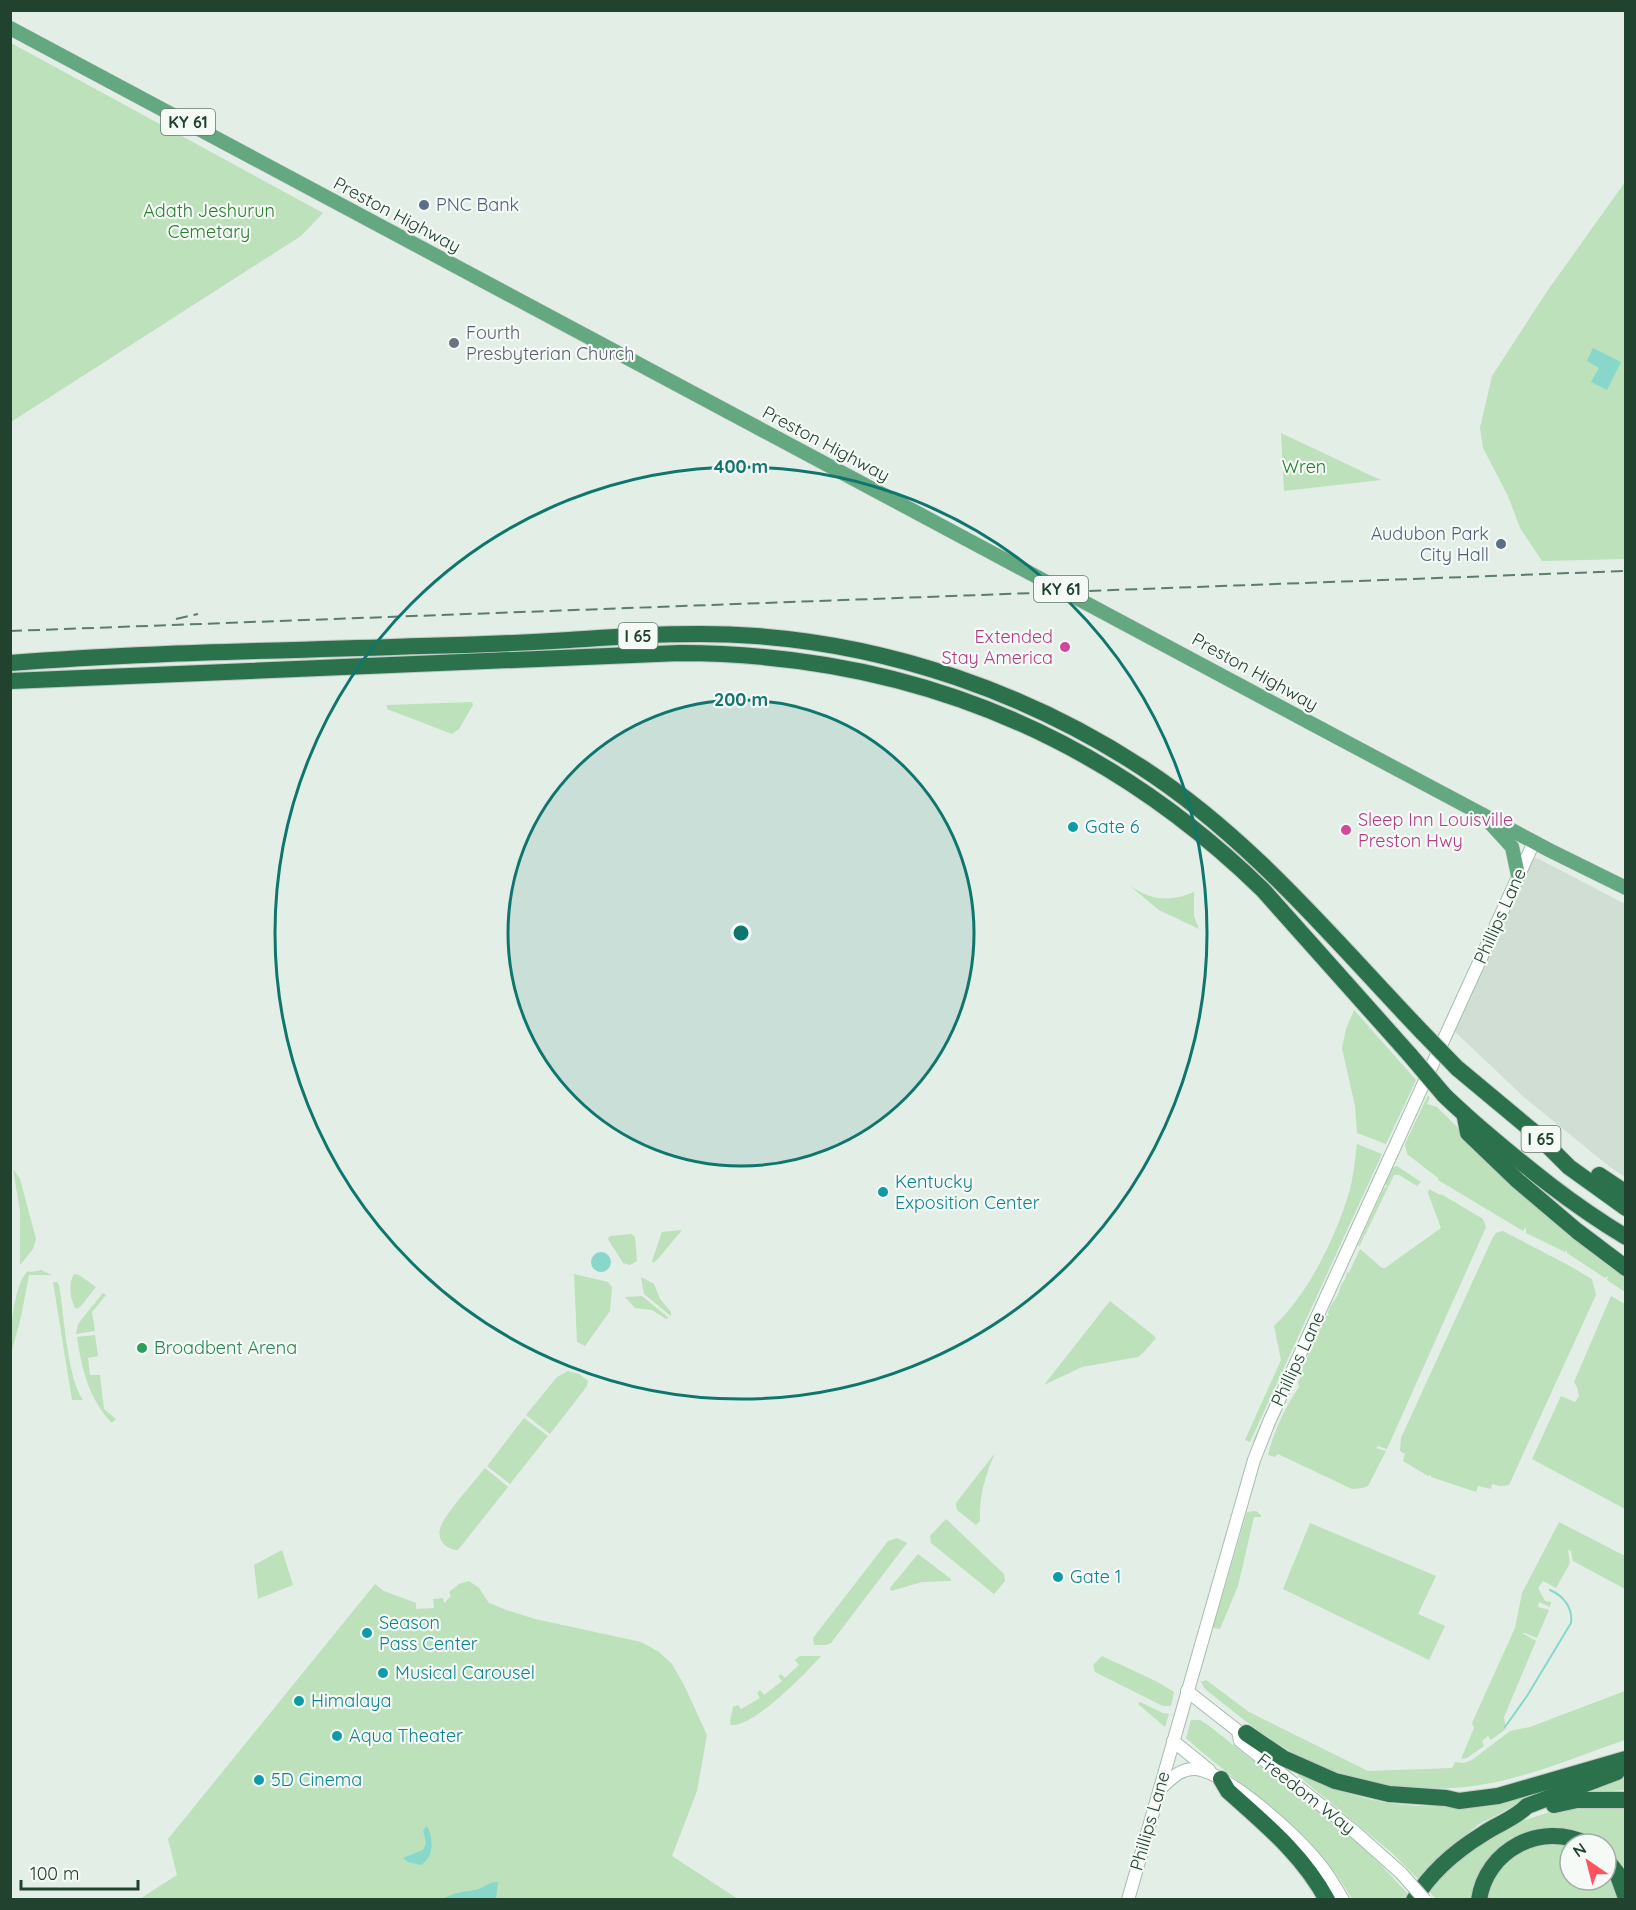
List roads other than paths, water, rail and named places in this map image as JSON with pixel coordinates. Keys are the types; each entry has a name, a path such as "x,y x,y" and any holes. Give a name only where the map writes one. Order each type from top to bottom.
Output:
{"highway":[{"name":"I 65","path":"10,663 679,634 735,635 797,640 853,649 920,666 968,682 1033,708 1080,731 1178,792 1221,826 1258,860 1457,1068 1535,1133 1569,1167 1626,1208"},
{"name":"I 65","path":"10,681 711,653 788,659 833,666 907,682 963,700 1004,716 1106,767 1175,814 1206,839 1245,873 1289,917 1465,1117 1477,1124 1546,1183 1626,1237"},
{"path":"1465,1117 1468,1133 1518,1181 1583,1236 1626,1268"},
{"path":"1535,1133 1626,1193"},
{"path":"1242,1732 1283,1758 1335,1781 1389,1794 1459,1801 1498,1796 1626,1759"},
{"path":"1446,1798 1524,1781 1626,1747"},
{"path":"1414,1899 1438,1869 1460,1850 1527,1806 1626,1768"},
{"path":"1221,1779 1228,1791 1294,1852 1327,1899"},
{"path":"1603,1799 1608,1796 1626,1794"},
{"path":"1521,1812 1577,1800 1626,1800"},
{"path":"1479,1899 1490,1869 1502,1855 1521,1843 1558,1836"},
{"path":"1618,1876 1626,1898"}],"main road":[{"name":"Preston Highway","path":"10,28 630,361 1534,842 1626,888"},
{"path":"1482,813 1512,847 1518,875"},
{"name":"Phillips Lane","path":"1128,1899 1251,1470 1269,1422 1534,842"},
{"name":"Freedom Way","path":"1187,1691 1242,1732 1240,1741 1354,1832 1401,1873 1425,1899"},
{"path":"1173,1741 1221,1779"},
{"path":"1160,1789 1175,1774 1184,1770 1197,1769 1233,1786 1299,1840 1323,1868 1343,1899"}],"water":[{"path":"1593,348 1621,362 1607,390 1591,382 1599,368 1587,361"},
{"path":"597,1252 605,1252 611,1258 611,1266 605,1272 597,1272 591,1266 591,1258"},
{"path":"427,1826 432,1842 428,1857 421,1865 408,1862 403,1858 423,1850 426,1843 423,1830"},
{"path":"498,1882 496,1899 443,1899 455,1894"}],"waterway":[{"path":"1505,1727 1527,1696 1571,1623 1571,1612 1566,1603 1550,1590"}],"railway":[{"path":"10,631 1626,571"},
{"path":"176,619 198,614"}],"place":[{"name":"PNC Bank","path":"424,205"},
{"name":"Fourth Presbyterian Church","path":"454,343"},
{"name":"Audubon Park City Hall","path":"1501,544"},
{"name":"Extended Stay America","path":"1065,647"},
{"name":"Gate 6","path":"1073,827"},
{"name":"Sleep Inn Louisville Preston Hwy","path":"1346,830"},
{"name":"Kentucky Exposition Center","path":"883,1192"},
{"name":"Broadbent Arena","path":"142,1348"},
{"name":"Gate 1","path":"1058,1577"},
{"name":"Season Pass Center","path":"367,1633"},
{"name":"Musical Carousel","path":"383,1673"},
{"name":"Himalaya","path":"299,1701"},
{"name":"Aqua Theater","path":"337,1736"},
{"name":"5D Cinema","path":"259,1780"}],"park label":[{"name":"Adath Jeshurun Cemetary","path":"209,221"},
{"name":"Wren","path":"1304,467"}]}
